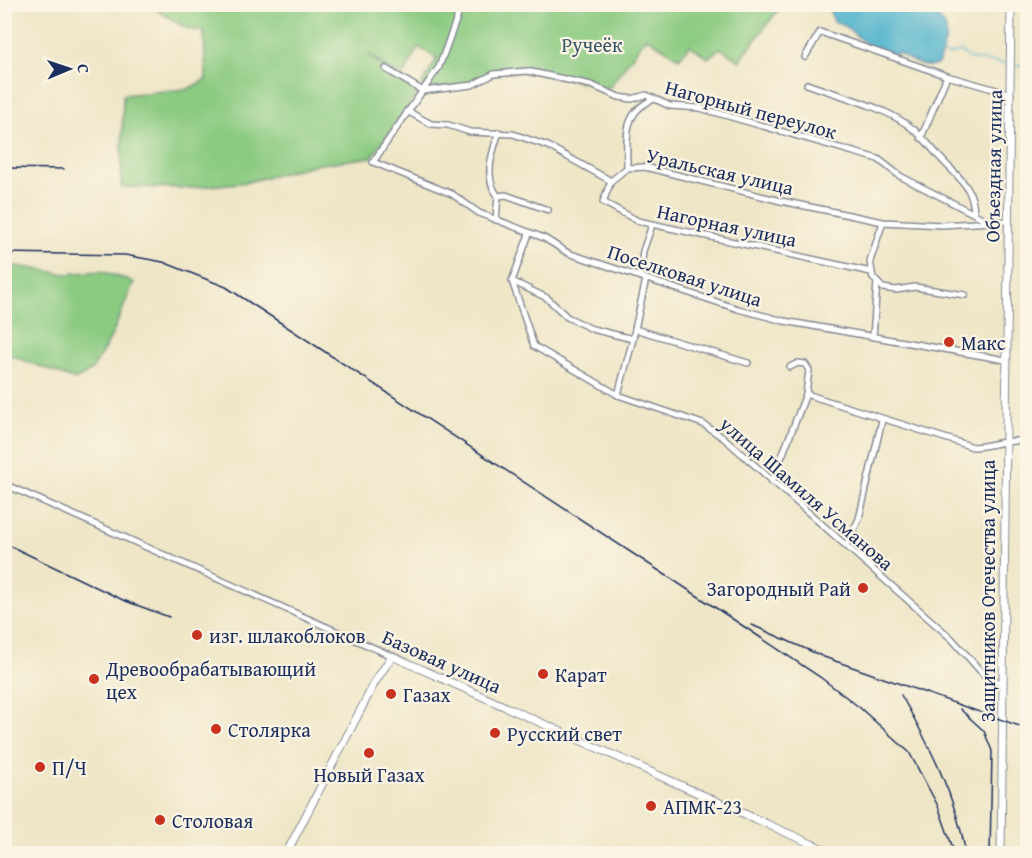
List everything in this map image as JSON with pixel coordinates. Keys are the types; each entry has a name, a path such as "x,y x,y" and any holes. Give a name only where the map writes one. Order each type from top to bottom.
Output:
{"main road":[{"name":"Объездная улица","path":"1007,329 1011,4"},
{"name":"Защитников Отечества улица","path":"1001,854 1007,329"},
{"path":"286,854 375,682 392,656"},
{"name":"Базовая улица","path":"392,656 834,854"}],"street":[{"path":"462,4 439,67 407,111 431,124 448,125 470,132 513,134 548,146 611,182"},
{"path":"805,57 820,32 947,76 1011,94"},
{"path":"386,69 423,91"},
{"name":"Нагорный переулок","path":"423,91 471,85 494,74 527,71 591,85 619,97 632,99 646,95 670,106 700,108 878,159 900,176 990,222"},
{"path":"921,138 947,76"},
{"path":"807,84 889,116 915,130 966,184 973,196 974,212"},
{"path":"627,168 627,133 633,115 639,106 654,99"},
{"name":"Поселковая улица","path":"407,111 373,162 452,194 479,213 544,238 568,253 784,321 1006,360"},
{"path":"496,220 498,196 490,187 490,170 499,132"},
{"name":"Уральская улица","path":"611,182 627,168 645,167 781,201 883,222 942,225 1008,220"},
{"name":"Нагорная улица","path":"611,182 603,202 613,209 652,225 745,242 871,272"},
{"path":"498,196 506,195 548,210"},
{"path":"883,222 870,261 871,272 883,288 896,290 915,287 965,295"},
{"path":"618,395 635,329 643,278 643,251 652,225"},
{"path":"529,234 512,281 547,298 567,316 584,325 633,339"},
{"name":"улица Шамиля Усманова","path":"512,281 534,346 618,395 704,424 952,639 984,675 1003,684"},
{"path":"873,337 877,282"},
{"path":"635,329 748,363"},
{"path":"772,482 806,394 809,369 805,364 798,363 790,367"},
{"path":"806,394 973,447 987,446 1005,440 1028,441"},
{"path":"846,545 859,519 882,420"},
{"name":"Базовая улица","path":"4,484 392,656"}],"green space":[{"name":"Ручеёк","path":"148,5 782,5 739,61 720,48 708,58 690,45 679,58 646,37 609,88 527,70 494,73 470,85 426,89 421,86 437,58 418,47 404,75 387,68 369,54 380,65 413,86 418,92 372,157 313,165 248,182 191,188 121,187 123,95 188,89 206,79 204,32 188,29"},
{"path":"4,264 66,274 101,271 134,282 112,335 92,370 75,380 5,353"}],"water":[{"path":"890,4 906,8 919,5 943,23 946,35 938,64 922,65 898,53 892,55 871,47 848,28 835,23 829,10 822,5"}],"waterway":[{"path":"942,52 946,55 961,52 971,59 1006,64"},
{"path":"1016,65 1028,65"}],"railway":[{"path":"4,168 64,169"},
{"path":"4,253 125,255 163,262 226,287 820,677 859,707 909,752 938,806 955,854"},
{"path":"4,543 123,600 169,617"},
{"path":"752,625 824,657 1028,729"},
{"path":"901,695 940,771 956,812 966,854"},
{"path":"960,709 984,731 992,751 990,854"}],"place":[{"name":"Макс","path":"949,342"},
{"name":"Загородный Рай","path":"863,588"},
{"name":"изг. шлакоблоков","path":"197,635"},
{"name":"Карат","path":"543,674"},
{"name":"Древообрабатывающий цех","path":"94,679"},
{"name":"Газах","path":"391,694"},
{"name":"Столярка","path":"216,729"},
{"name":"Русский свет","path":"495,733"},
{"name":"Новый Газах","path":"369,753"},
{"name":"П/Ч","path":"40,767"},
{"name":"АПМК-23","path":"651,806"},
{"name":"Столовая","path":"160,820"}]}
